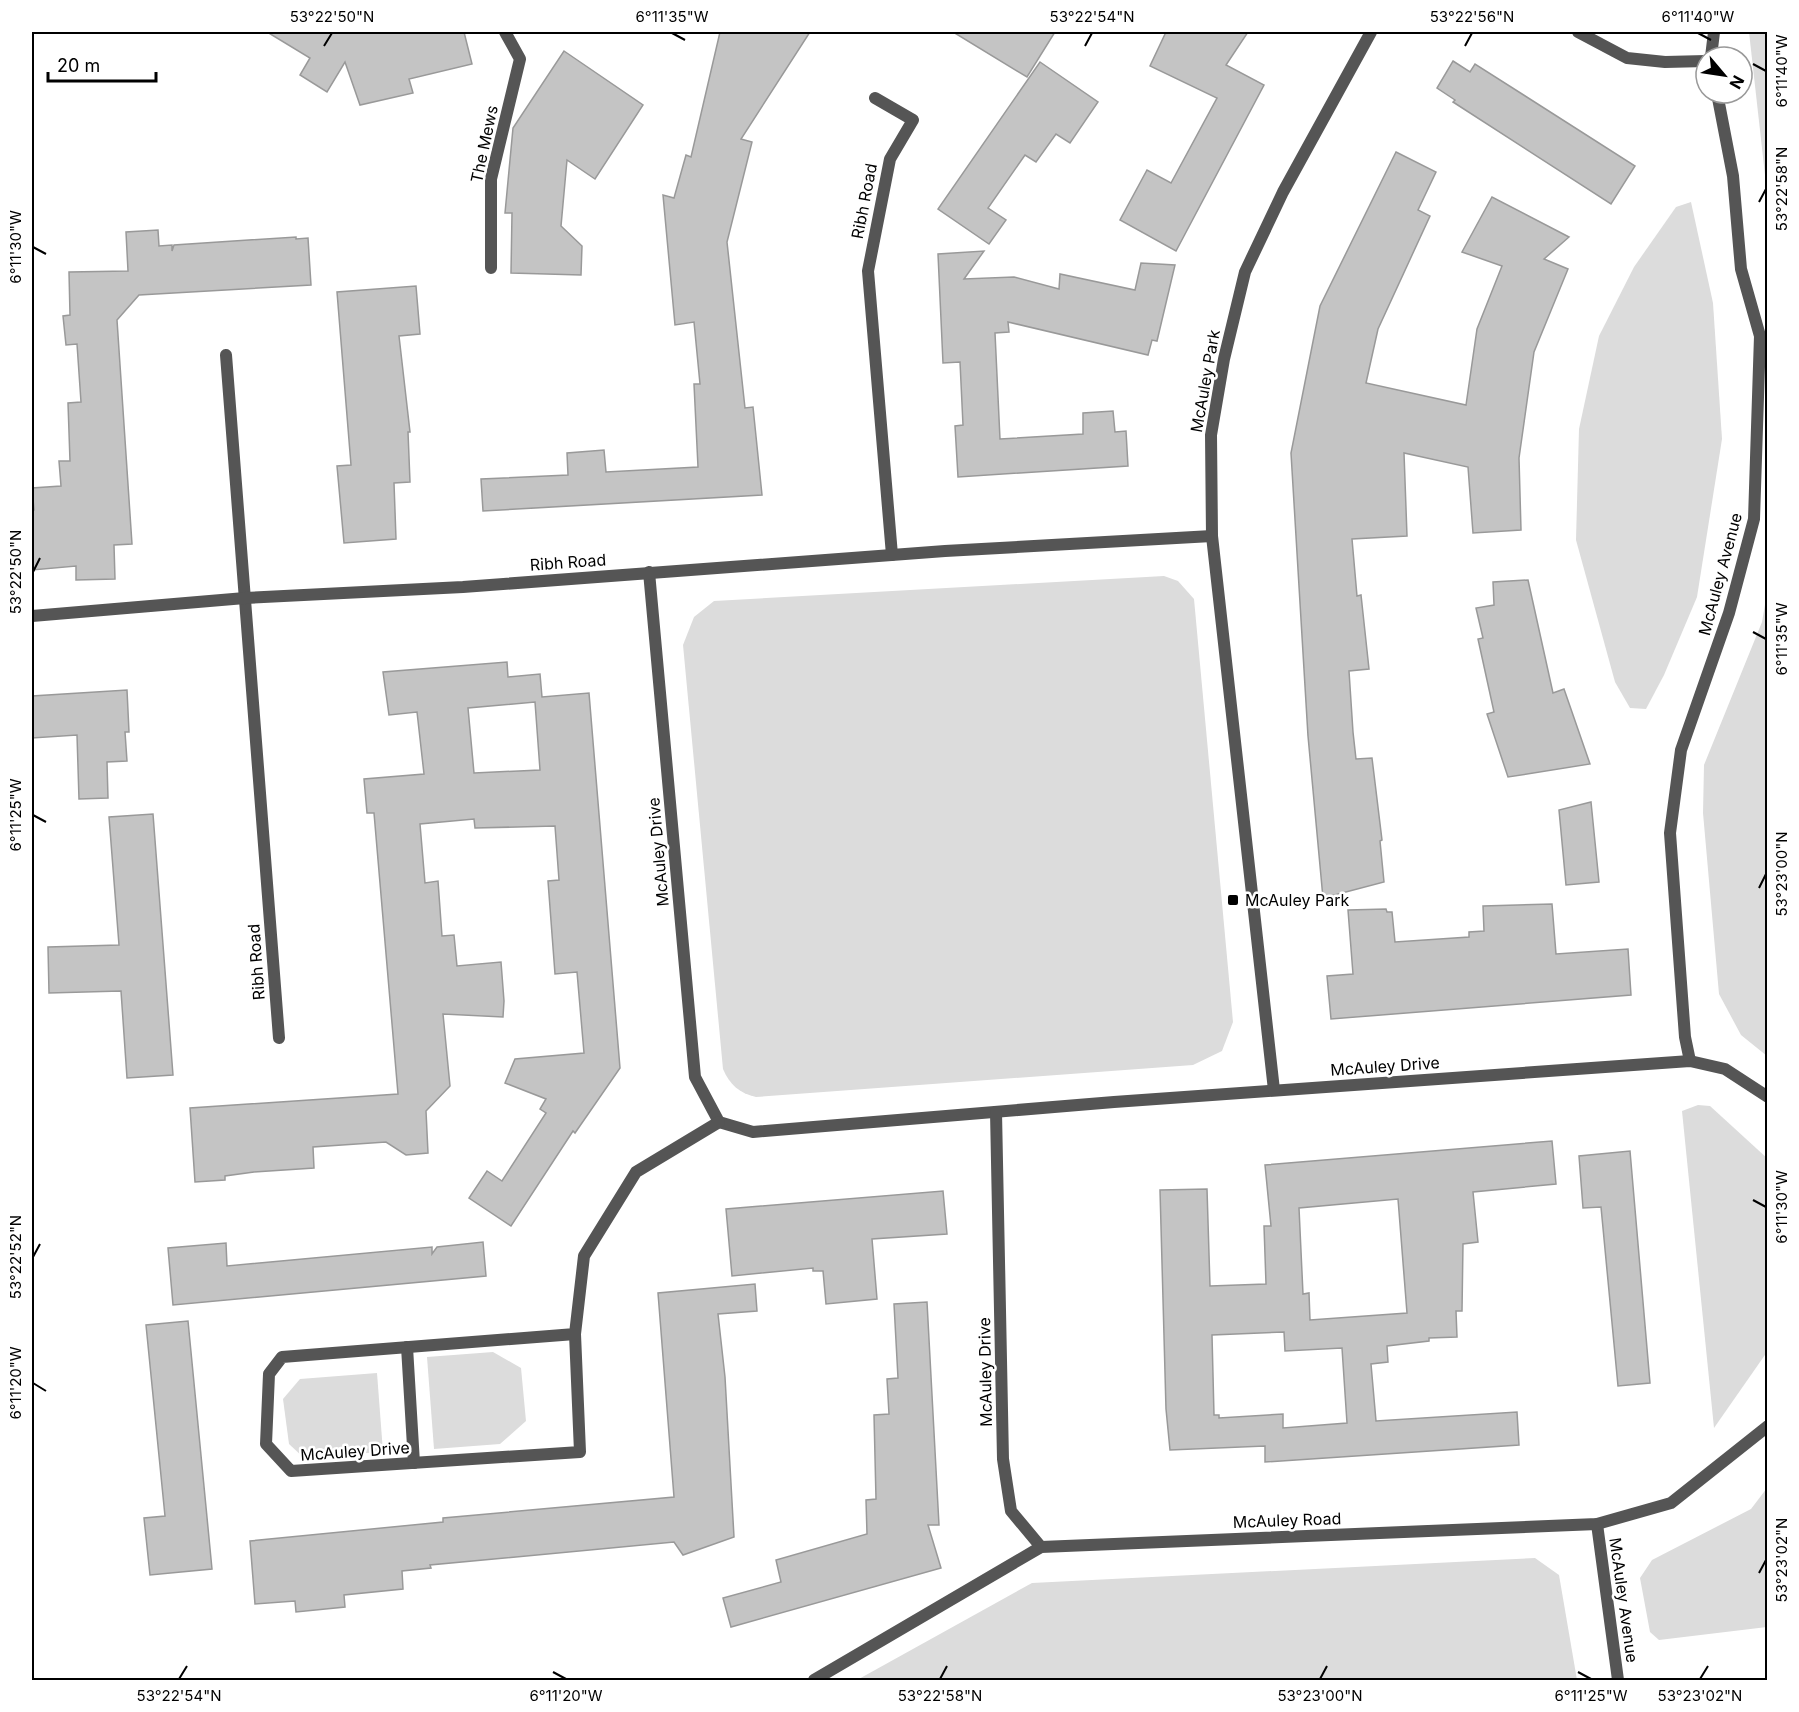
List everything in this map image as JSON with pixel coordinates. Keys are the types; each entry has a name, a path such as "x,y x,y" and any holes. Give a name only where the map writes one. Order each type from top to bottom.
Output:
{"street":[{"name":"The Mews","path":"491,268 491,179 520,58 505,32"},
{"name":"McAuley Park","path":"1274,1090 1212,536 1211,435 1224,359 1245,272 1283,192 1371,32"},
{"path":"1578,32 1627,58 1665,62 1694,61"},
{"name":"Ribh Road","path":"875,98 913,120 890,159 868,271 892,555"},
{"name":"McAuley Avenue","path":"1690,1061 1685,1037 1670,832 1681,750 1729,613 1754,519 1760,336 1741,269 1733,176 1719,105"},
{"name":"Ribh Road","path":"226,355 279,1038"},
{"name":"Ribh Road","path":"32,616 245,598 463,586 892,555 1212,536"},
{"name":"McAuley Drive","path":"649,572 695,1077 719,1122 753,1132 1274,1090 1690,1061 1725,1069 1767,1097"},
{"name":"McAuley Drive","path":"996,1112 1003,1459 1011,1511 1041,1547"},
{"name":"McAuley Drive","path":"575,1334 282,1357 269,1374 266,1444 291,1471 580,1452 575,1334 584,1256 636,1172 719,1122"},
{"path":"407,1347 414,1463"},
{"name":"McAuley Road","path":"814,1680 1041,1547 1597,1524 1671,1503 1767,1426"},
{"name":"McAuley Avenue","path":"1597,1524 1618,1680"}],"shaded area":[{"path":"1749,32 1767,32 1767,186 1754,77 1754,45 1750,45"},
{"path":"1691,202 1713,303 1722,439 1697,597 1664,675 1646,709 1630,708 1615,682 1576,540 1579,429 1599,336 1634,267 1676,207"},
{"path":"1164,576 1178,581 1194,599 1233,1022 1222,1051 1193,1065 756,1097 736,1088 723,1069 683,645 694,617 714,601"},
{"path":"1767,593 1768,1056 1741,1035 1719,994 1703,813 1704,765 1762,622"},
{"path":"1698,1105 1710,1106 1768,1159 1767,1352 1714,1428 1682,1111"},
{"path":"493,1352 521,1368 526,1421 500,1444 434,1449 427,1357"},
{"path":"377,1373 383,1452 303,1457 289,1444 283,1399 300,1379"},
{"path":"1767,1488 1767,1627 1659,1640 1650,1632 1640,1578 1652,1560 1751,1509"},
{"path":"1535,1558 1559,1575 1577,1680 857,1680 1032,1583"}],"building":[{"path":"267,32 464,32 472,64 409,79 413,93 360,105 345,62 327,92 300,75 310,58"},
{"path":"720,32 810,32 741,139 752,142 727,242 745,408 753,407 762,495 483,511 481,479 568,475 567,453 604,450 606,472 698,467 694,384 700,384 694,322 675,325 663,195 674,198 686,155 691,157"},
{"path":"953,32 1055,32 1027,77"},
{"path":"1166,32 1248,32 1226,65 1264,85 1176,251 1120,220 1147,170 1171,183 1217,98 1150,66"},
{"path":"564,51 643,105 595,179 567,160 561,226 582,246 581,275 511,273 512,213 505,213 513,128"},
{"path":"1453,61 1470,72 1475,64 1635,166 1611,204 1453,102 1455,100 1437,88"},
{"path":"1040,62 1098,102 1070,143 1056,134 1036,162 1025,155 988,208 1006,220 989,244 938,209"},
{"path":"1396,152 1436,172 1418,210 1430,216 1378,329 1366,383 1466,405 1477,329 1502,266 1462,252 1492,197 1569,237 1544,259 1568,269 1534,352 1519,458 1521,530 1473,533 1468,467 1404,453 1407,536 1352,539 1357,596 1361,595 1369,669 1349,671 1353,732 1356,759 1372,758 1382,840 1380,841 1384,882 1323,898 1308,736 1291,453 1320,306"},
{"path":"158,230 159,246 172,245 172,251 174,245 308,238 311,285 139,295 117,320 132,544 114,545 115,579 76,580 76,566 32,570 32,511 34,510 32,488 61,486 59,461 70,461 68,403 81,402 77,344 66,345 63,316 70,315 69,272 128,271 126,232"},
{"path":"984,251 964,279 1014,277 1059,289 1060,274 1135,290 1141,263 1175,265 1157,341 1152,340 1148,355 1008,322 1009,332 995,333 1000,439 1083,434 1083,413 1113,411 1115,432 1126,431 1128,466 958,477 955,426 963,425 960,362 943,363 938,254"},
{"path":"416,286 420,334 399,336 410,432 408,432 410,482 394,483 396,539 344,543 337,466 351,465 337,292"},
{"path":"1528,580 1553,693 1564,689 1590,764 1508,777 1487,714 1494,712 1478,639 1483,638 1476,608 1494,605 1493,582"},
{"path":"507,662 508,677 540,674 542,697 589,693 620,1068 575,1133 573,1131 511,1226 469,1198 487,1171 502,1181 546,1113 540,1109 546,1099 505,1083 515,1059 584,1053 577,972 555,974 548,881 559,880 555,826 475,828 474,819 420,824 425,883 438,881 442,936 454,935 457,966 501,962 504,1001 503,1017 443,1014 450,1086 426,1111 428,1153 406,1155 386,1142 313,1147 314,1168 254,1172 225,1176 225,1180 195,1182 190,1108 398,1094 374,813 367,813 364,779 424,774 417,712 389,715 383,672","holes":["535,702 540,770 474,773 468,708"]},
{"path":"127,690 129,732 125,732 127,761 107,762 108,798 79,799 77,735 32,738 32,696"},
{"path":"1591,802 1599,882 1566,885 1559,810"},
{"path":"153,814 173,1075 127,1078 121,991 49,993 48,947 119,945 109,817"},
{"path":"1552,904 1556,954 1628,949 1631,995 1331,1019 1327,976 1353,974 1348,910 1386,909 1387,912 1392,912 1395,942 1469,937 1469,932 1484,931 1483,906"},
{"path":"1552,1141 1556,1184 1473,1192 1478,1242 1463,1244 1462,1311 1456,1311 1457,1337 1429,1338 1429,1341 1387,1346 1388,1362 1371,1364 1376,1421 1517,1412 1519,1445 1265,1462 1265,1446 1170,1450 1166,1409 1160,1190 1207,1189 1210,1286 1266,1284 1264,1226 1271,1226 1265,1165","holes":["1398,1199 1407,1313 1310,1320 1309,1293 1303,1294 1299,1208","1284,1332 1285,1351 1342,1348 1347,1423 1283,1428 1283,1414 1219,1418 1219,1415 1214,1415 1212,1335"]},
{"path":"1630,1151 1650,1383 1618,1386 1601,1207 1583,1208 1579,1156"},
{"path":"943,1191 947,1234 872,1239 877,1299 826,1304 823,1271 813,1271 813,1268 732,1276 726,1209"},
{"path":"483,1242 486,1276 173,1305 168,1248 226,1243 227,1266 432,1247 432,1254 437,1247"},
{"path":"755,1284 757,1311 718,1314 725,1377 734,1537 683,1555 674,1542 430,1565 431,1568 402,1571 403,1589 344,1595 345,1607 296,1612 295,1601 255,1604 250,1541 443,1522 443,1518 674,1497 658,1293"},
{"path":"927,1302 939,1525 928,1525 941,1568 731,1627 723,1598 781,1582 776,1560 867,1534 866,1500 876,1499 874,1415 889,1414 887,1379 898,1378 894,1304"},
{"path":"188,1321 212,1569 150,1575 144,1518 165,1516 146,1325"}],"place":[{"name":"McAuley Park","path":"1233,900"}]}
